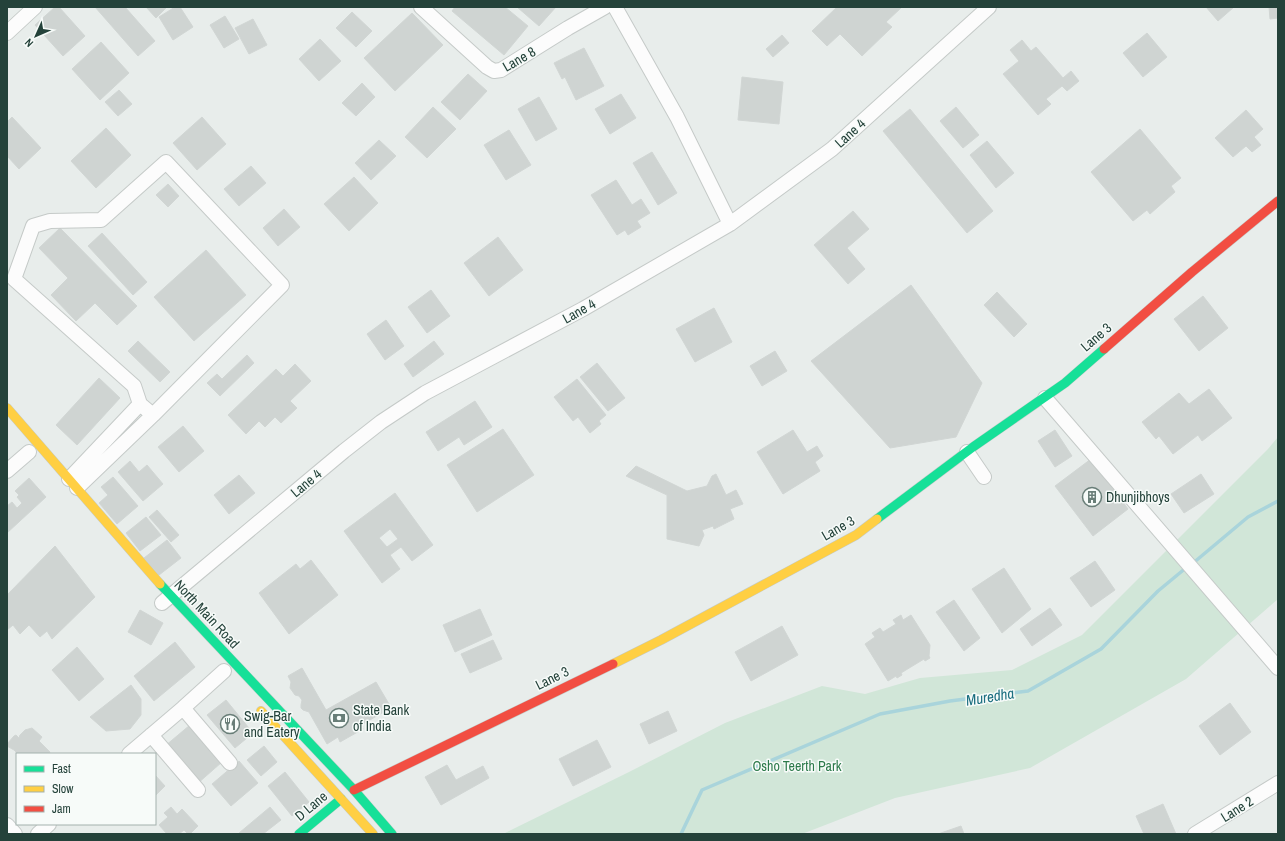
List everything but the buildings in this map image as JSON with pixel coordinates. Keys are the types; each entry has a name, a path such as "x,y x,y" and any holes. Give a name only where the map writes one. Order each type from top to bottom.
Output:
{"street":[{"path":"7,33 35,7"},
{"name":"Lane 8","path":"421,7 487,67 494,71 501,70 512,64 568,28 606,7"},
{"path":"606,7 677,116 730,224"},
{"name":"Lane 4","path":"164,602 344,451 381,422 425,394 583,309 730,224 832,149 989,7"},
{"path":"73,483 153,415 282,285 166,162 101,220 50,221 33,226 14,279 134,386 140,404 153,415"},
{"name":"Lane 3","path":"354,790 661,640 856,535 967,452 1045,398 1192,272 1278,201"},
{"path":"1045,398 1278,668"},
{"path":"73,483 140,404"},
{"name":"North Main Road","path":"7,408 73,483 164,602 354,790 392,834"},
{"path":"7,471 29,452"},
{"path":"967,452 984,477"},
{"path":"130,753 224,671"},
{"path":"185,706 232,761"},
{"path":"256,706 373,834"},
{"path":"150,735 198,790"},
{"name":"Lane 2","path":"1195,834 1278,783"},
{"name":"D Lane","path":"299,834 341,798"},
{"path":"38,834 48,825"},
{"path":"7,826 15,834"}],"green space":[{"name":"Osho Teerth Park","path":"1278,437 1278,599 1186,679 1030,768 895,798 802,834 503,834 725,723 822,686 865,694 920,678 1012,670 1082,635 1268,449"}],"waterway":[{"name":"Muredha","path":"1192,564 1248,517 1278,501"},
{"name":"Muredha","path":"681,834 702,790 880,714 950,701 1028,691 1101,649 1158,591 1187,567"}],"traffic: fast":[{"path":"877,519 973,447 1065,383 1104,349"},
{"path":"160,584 354,790 392,834"},
{"path":"299,834 341,799"}],"traffic: slow":[{"path":"7,408 160,584"},
{"path":"613,664 661,640 856,535 877,519"},
{"path":"261,711 373,834"}],"traffic: jam":[{"path":"1104,349 1192,272 1278,201"},
{"path":"354,790 613,664"}],"place":[{"name":"Dhunjibhoys","path":"1092,497"},
{"name":"State Bank of India","path":"339,718"},
{"name":"Swig-Bar and Eatery","path":"230,724"}]}
